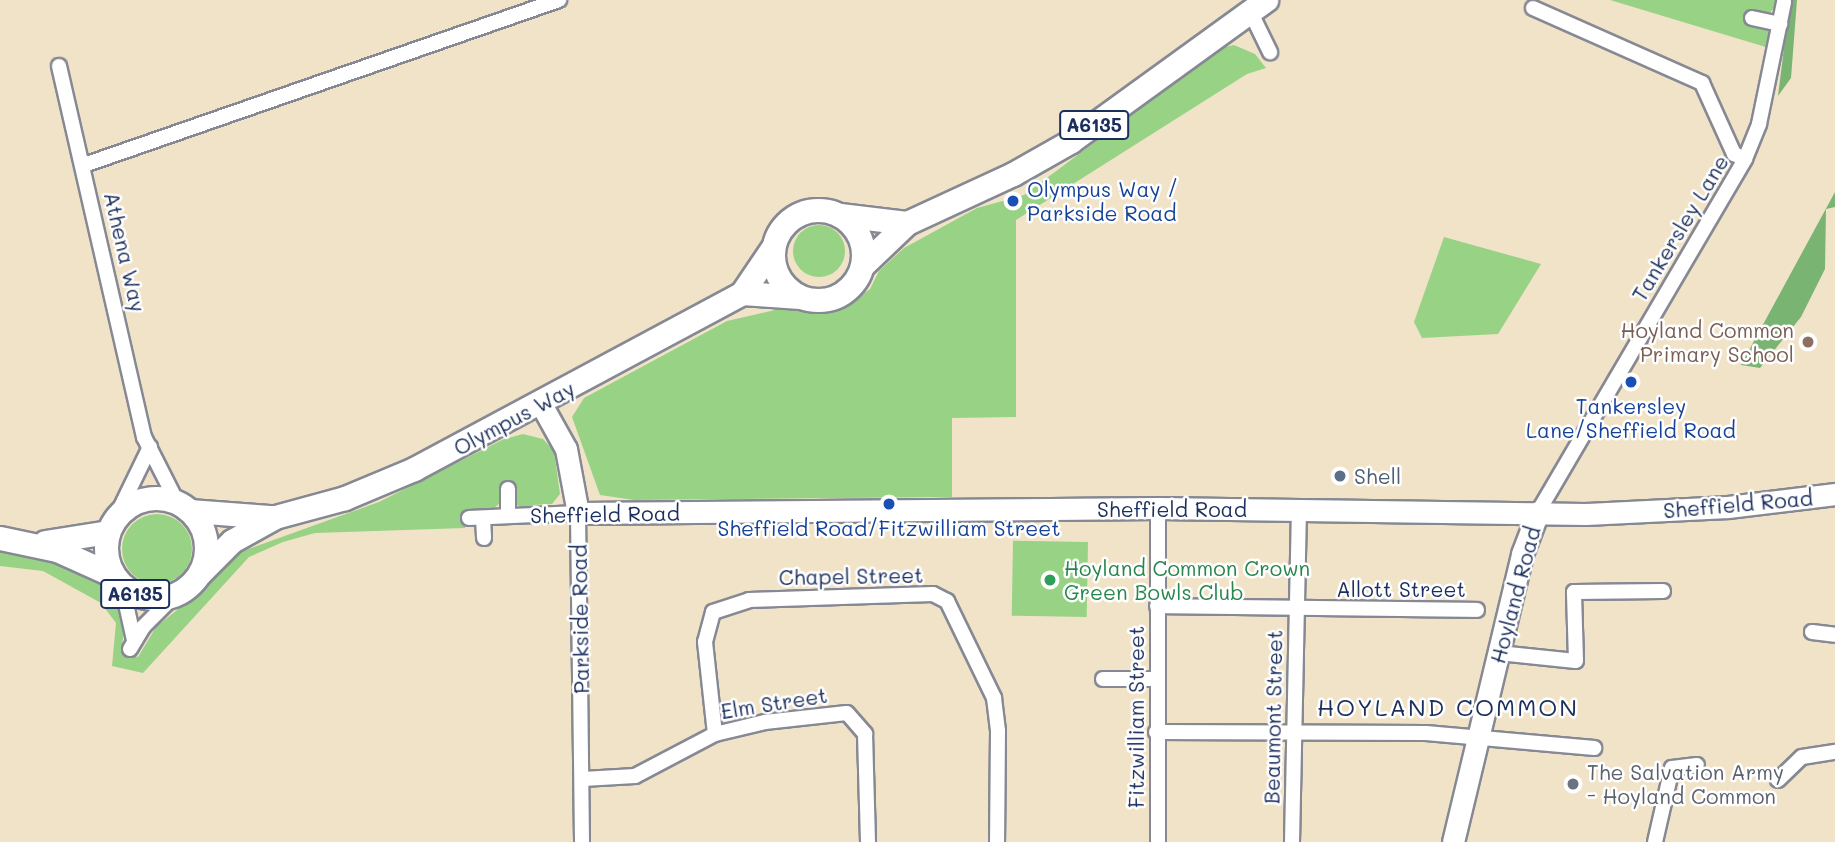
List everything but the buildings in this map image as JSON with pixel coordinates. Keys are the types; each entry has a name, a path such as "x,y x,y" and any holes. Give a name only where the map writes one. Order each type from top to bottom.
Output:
{"main road":[{"name":"A6135","path":"741,293 824,300 845,292 862,266 906,223 1013,174 1071,141 1258,6"},
{"name":"Olympus Way","path":"175,595 232,541 275,517 345,498 414,469 541,404 741,293 787,222 799,214 813,210 906,223"},
{"path":"841,215 860,236 862,266"},
{"path":"773,247 778,276 800,297"},
{"name":"Olympus Way","path":"112,524 144,499 275,517"},
{"name":"A6135","path":"184,506 206,540 200,573"},
{"name":"A6135","path":"0,538 32,543 67,541 112,524"},
{"name":"A6135","path":"112,524 105,548 118,580"},
{"name":"A6135","path":"32,543 118,580 147,598 175,595"}],"street":[{"path":"84,165 559,0"},
{"name":"Tankersley Lane","path":"1538,512 1745,159 1759,124 1784,2"},
{"path":"1258,6 1270,52"},
{"path":"1533,8 1702,83 1734,154 1745,159"},
{"path":"1752,18 1780,24"},
{"name":"Athena Way","path":"59,66 84,165 144,437 184,506"},
{"name":"Parkside Road","path":"541,404 566,449 578,513 582,842"},
{"path":"112,524 150,447"},
{"name":"Sheffield Road","path":"508,489 508,516"},
{"name":"Sheffield Road","path":"484,538 476,518 578,513 1158,508 1670,511 1835,494"},
{"name":"Fitzwilliam Street","path":"1158,508 1158,842"},
{"name":"Beaumont Street","path":"1292,842 1299,509"},
{"name":"Hoyland Road","path":"1453,842 1522,554 1538,512"},
{"path":"118,580 132,644 175,595"},
{"path":"1499,653 1576,661 1574,592 1663,591"},
{"name":"Chapel Street","path":"715,734 706,655 708,624 713,612 749,600 933,594 947,601 998,713 997,842"},
{"name":"Allott Street","path":"1157,606 1297,610 1477,610"},
{"path":"1812,632 1835,635"},
{"path":"1103,679 1156,679"},
{"name":"Elm Street","path":"583,779 635,776 715,734 801,717 847,713 858,721 867,750 868,842"},
{"path":"1156,732 1478,738 1594,748"},
{"path":"1778,780 1802,757 1835,752"},
{"path":"1655,842 1672,768 1697,765"}],"green space":[{"path":"1610,0 1781,0 1767,16 1769,48"},
{"path":"1790,0 1797,0 1791,78 1778,96"},
{"path":"1234,45 1255,54 1266,68 1247,74 1016,220 1016,417 952,418 952,497 634,500 600,495 572,417 584,398 727,321 775,310 841,310 870,289 879,271 904,248 977,208 1024,195 1221,48"},
{"path":"1835,192 1835,207 1826,209 1825,269 1801,317 1760,368 1741,365"},
{"path":"819,225 829,227 837,233 843,241 843,261 837,269 829,275 819,277 809,275 801,269 795,261 793,251 795,241 801,233 809,227"},
{"path":"1444,237 1541,264 1498,334 1422,338 1414,322"},
{"path":"523,434 543,439 554,451 560,494 552,504 533,505 533,510 502,501 491,511 465,513 465,528 315,533 283,542 249,557 143,673 112,666 116,623 101,603 43,571 0,566 0,545 39,549 99,578 119,599 126,620 121,651 138,657 156,627 188,601 233,550 237,553 379,502 504,439"},
{"path":"157,514 182,524 192,549 182,574 157,584 132,574 122,549 132,524"},
{"name":"Hoyland Common Crown Green Bowls Club","path":"1013,541 1088,542 1087,617 1012,616"}],"place":[{"name":"Olympus Way / Parkside Road","path":"1013,201"},
{"name":"Hoyland Common Primary School","path":"1808,342"},
{"name":"Tankersley Lane/Sheffield Road","path":"1631,382"},
{"name":"Shell","path":"1340,476"},
{"name":"Sheffield Road/Fitzwilliam Street","path":"889,504"},
{"name":"Hoyland Common Crown Green Bowls Club","path":"1050,580"},
{"name":"The Salvation Army - Hoyland Common","path":"1573,784"}],"district":[{"name":"HOYLAND COMMON","path":"1448,707"}]}
